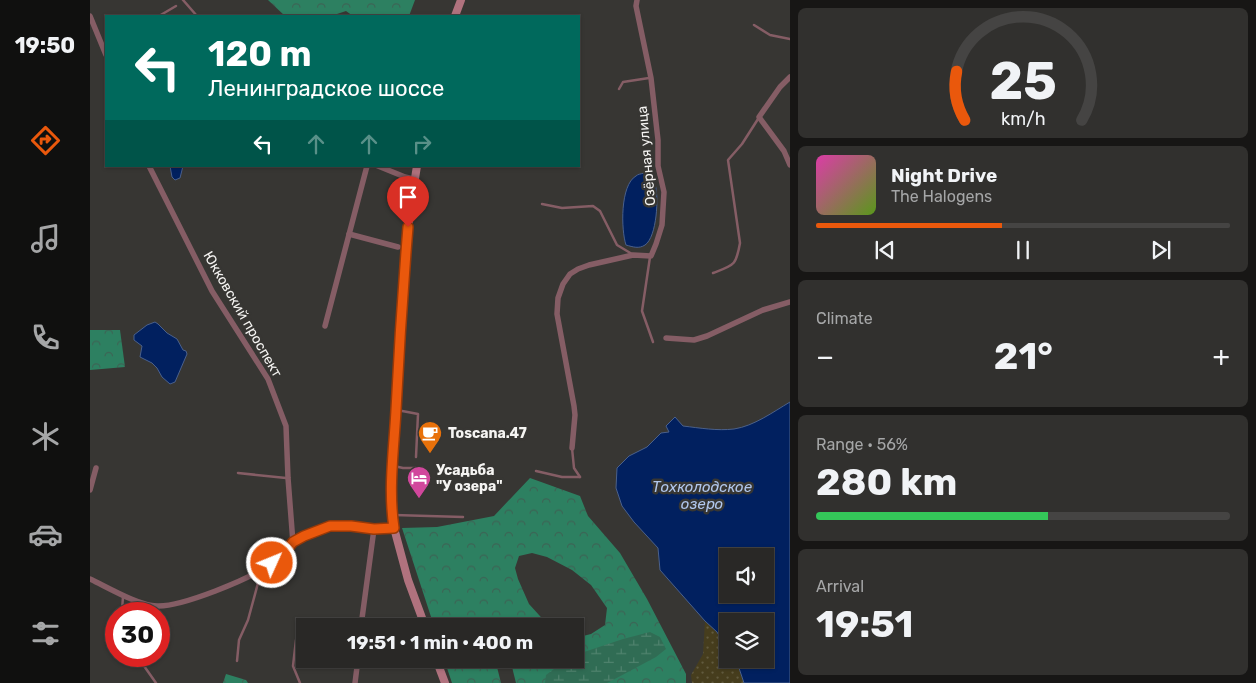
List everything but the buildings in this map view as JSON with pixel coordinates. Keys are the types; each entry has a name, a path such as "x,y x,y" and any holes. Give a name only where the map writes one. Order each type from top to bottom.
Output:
{"main road":[{"path":"455,15 461,0"},
{"path":"417,167 410,209 402,294 392,515 408,580 422,618"},
{"path":"439,668 445,683"}],"street":[{"name":"Озёрная улица","path":"637,0 636,6 651,78 658,140 658,166 664,192 662,225 651,256"},
{"path":"90,16 105,51"},
{"path":"790,77 759,118 784,152 790,165"},
{"name":"Юкковский проспект","path":"150,167 212,291 268,380 286,426 293,542"},
{"path":"325,326 367,167"},
{"path":"380,167 405,177 414,178"},
{"path":"349,234 398,247"},
{"path":"572,448 574,406 557,314 558,298 563,284 570,274 589,265 633,255 651,256"},
{"path":"666,338 694,340 701,338 763,310 790,302"},
{"path":"90,490 96,468"},
{"path":"90,579 135,601 156,606 182,603 261,572 285,552 293,542 330,526 374,529 394,528"},
{"path":"362,618 374,529"},
{"path":"354,683 356,668"}],"lane":[{"path":"183,0 196,15"},
{"path":"161,15 176,6"},
{"path":"754,26 770,35 790,39"},
{"path":"90,34 98,33"},
{"path":"619,89 623,82 651,78"},
{"path":"714,273 733,266 738,256 740,243 728,160 742,144 759,118"},
{"path":"542,204 562,208 593,206 600,211 617,245 633,255"},
{"path":"651,256 642,311 653,342"},
{"path":"396,410 418,414 416,457"},
{"path":"536,471 562,477 580,478 574,468 572,448"},
{"path":"393,466 423,468"},
{"path":"238,473 288,478"},
{"path":"392,515 463,516"},
{"path":"237,660 239,640 248,620 261,572"},
{"path":"123,602 124,596"},
{"path":"296,640 292,666 300,683"},
{"path":"145,667 156,683"}],"green space":[{"path":"268,0 415,0 409,15 352,15 346,11 334,15 284,15"},
{"path":"90,330 120,330 125,367 90,370"},
{"path":"530,478 580,496 588,516 620,553 647,599 686,674 686,683 516,683 512,668 584,668 584,636 591,634 605,625 607,608 591,585 572,570 547,557 532,553 519,556 515,568 529,604 542,618 431,618 402,528 437,527 494,516"},
{"path":"650,632 660,637 666,649 656,657 607,683 545,683 546,675 555,668 584,668 584,652"},
{"path":"447,668 497,668 501,683 452,683"},
{"path":"226,674 246,680 248,683 223,683"}],"sand":[{"path":"705,621 719,635 719,668 739,668 744,683 692,683 691,675 703,654"}],"water":[{"path":"170,167 183,167 180,178 175,180 172,177"},
{"path":"644,173 655,184 657,197 656,216 649,241 643,246 636,247 626,245 624,238 624,198 631,181 637,175"},
{"path":"155,322 177,339 187,354 175,382 170,384 162,377 152,363 140,357 142,346 134,340 134,335 147,325"},
{"name":"Тохколодское озеро","path":"790,402 790,683 744,683 739,668 774,668 774,613 719,613 719,635 660,570 658,548 622,506 616,488 617,468 629,456 647,447 661,433 669,432 666,426 675,417 683,426 734,429 756,422"}],"place":[{"name":"Toscana.47","path":"430,454"},
{"name":"Усадьба \"У озера\"","path":"419,499"}],"route":[{"path":"272,563 293,542 330,526 374,529 394,528 392,481 401,311 408,227"}]}
